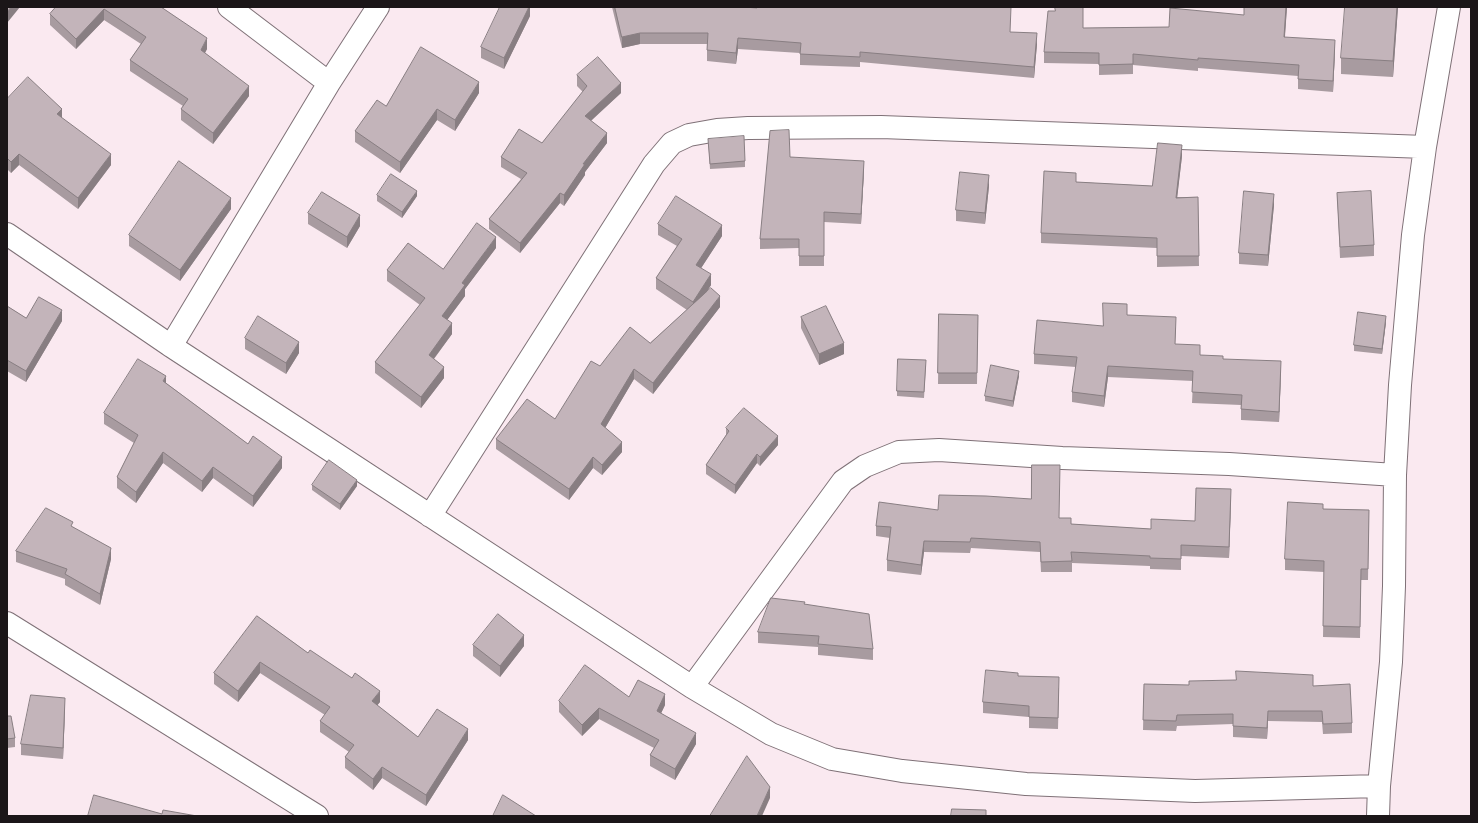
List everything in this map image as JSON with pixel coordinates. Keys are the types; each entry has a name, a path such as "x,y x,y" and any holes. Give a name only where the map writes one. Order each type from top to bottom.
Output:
{"street":[{"path":"229,7 329,83"},
{"path":"171,346 329,83 378,7"},
{"path":"1378,816 1379,786 1391,662 1394,586 1394,475 1413,235 1425,146 1449,7"},
{"path":"430,516 654,164 672,143 689,135 717,130 748,128 881,127 1425,146"},
{"path":"7,234 171,346 692,687 771,734 832,759 902,771 1026,784 1195,791 1379,786"},
{"path":"692,687 843,481 865,466 899,452 939,450 1062,458 1229,464 1394,475"},
{"path":"7,623 317,816"}],"building":[{"path":"56,7 161,7 207,38 201,50 249,86 213,133 181,109 188,99 130,60 146,37 104,9 76,39 50,14"},
{"path":"500,7 529,7 504,58 481,47"},
{"path":"615,7 1011,7 1010,32 1037,33 1034,67 860,52 860,57 800,54 801,43 738,38 736,53 707,50 708,33 640,33 622,37"},
{"path":"1055,7 1083,7 1083,28 1169,27 1170,8 1244,15 1244,7 1286,7 1284,37 1335,40 1333,81 1298,79 1299,65 1198,58 1198,60 1133,54 1133,64 1099,65 1099,53 1044,52 1048,11 1055,11"},
{"path":"1345,7 1397,7 1393,61 1341,58"},
{"path":"421,47 479,82 455,120 437,109 400,162 355,131 377,100 386,106"},
{"path":"598,57 621,83 585,116 607,133 583,164 585,164 564,195 560,193 520,243 489,219 527,173 501,157 519,129 542,143 587,86 577,75"},
{"path":"28,77 62,109 57,114 111,154 78,198 19,154 11,162 7,158 7,99"},
{"path":"789,130 790,157 864,161 861,214 824,212 824,256 799,256 799,239 760,239 770,131"},
{"path":"744,136 745,161 710,164 708,139"},
{"path":"1158,143 1182,145 1176,198 1198,197 1199,256 1157,256 1157,238 1041,233 1044,171 1076,173 1076,182 1152,186"},
{"path":"179,161 231,198 180,270 129,235"},
{"path":"960,172 989,175 985,213 956,210"},
{"path":"391,174 417,191 402,212 377,195"},
{"path":"1244,191 1274,194 1268,255 1239,253"},
{"path":"1371,191 1374,245 1340,247 1337,193"},
{"path":"322,192 360,215 347,237 308,213"},
{"path":"676,196 722,225 696,265 711,274 693,302 656,278 682,239 658,224"},
{"path":"477,223 496,237 462,283 465,285 442,316 452,323 429,355 444,367 421,397 375,362 425,298 387,270 408,243 443,269"},
{"path":"711,288 720,296 653,383 634,369 601,424 622,442 602,465 593,457 569,489 496,439 527,399 555,419 591,361 600,366 630,327 650,343"},
{"path":"39,297 62,310 26,371 7,360 7,306 26,318"},
{"path":"1103,303 1127,304 1127,315 1176,317 1175,344 1200,345 1200,355 1223,356 1223,359 1281,361 1279,412 1241,409 1242,395 1192,392 1193,371 1108,366 1104,396 1072,392 1077,357 1034,354 1037,320 1103,326"},
{"path":"826,306 844,343 819,354 801,317"},
{"path":"1358,312 1386,316 1382,349 1354,345"},
{"path":"939,314 978,315 977,373 938,373"},
{"path":"258,316 299,342 286,363 245,338"},
{"path":"138,359 166,376 163,381 248,444 253,436 282,457 253,496 213,467 202,481 163,452 136,492 117,477 138,435 104,413"},
{"path":"898,359 926,360 924,392 897,391"},
{"path":"991,365 1019,371 1013,401 985,396"},
{"path":"744,408 778,436 760,457 757,454 735,485 706,465 729,431 726,428"},
{"path":"329,460 357,480 340,504 312,485"},
{"path":"1032,465 1060,465 1059,518 1071,518 1071,524 1151,529 1151,519 1195,521 1196,488 1231,489 1229,547 1181,545 1181,559 1071,552 1072,561 1041,562 1040,542 971,538 970,542 924,541 921,565 887,560 891,527 876,526 879,502 938,510 939,495 1031,499"},
{"path":"1288,502 1323,504 1323,509 1369,510 1368,569 1361,569 1360,627 1323,626 1324,561 1285,559"},
{"path":"46,508 73,522 71,526 111,548 100,594 65,574 67,569 16,551"},
{"path":"771,598 805,602 804,604 869,614 873,649 818,644 819,636 758,632"},
{"path":"498,614 524,635 500,666 473,645"},
{"path":"257,616 308,653 310,650 352,678 355,673 380,691 372,701 418,737 437,709 468,729 426,795 382,767 373,779 345,757 354,745 320,721 330,707 260,662 238,691 214,673"},
{"path":"585,665 629,697 638,680 665,694 657,711 696,733 675,769 650,755 659,740 599,708 582,725 559,701"},
{"path":"986,670 1018,673 1018,676 1059,677 1058,718 1029,717 1029,706 983,702"},
{"path":"1236,671 1313,675 1313,686 1350,684 1352,723 1323,724 1322,711 1268,711 1267,728 1233,726 1233,714 1177,715 1176,721 1143,720 1144,684 1189,685 1189,681 1236,680"},
{"path":"31,695 65,698 63,748 21,744"},
{"path":"7,716 11,716 15,738 7,739"},
{"path":"747,756 770,787 757,816 710,816"},
{"path":"94,795 162,814 163,810 197,816 88,816"},
{"path":"503,795 536,816 493,816"},
{"path":"952,809 986,810 986,816 951,816"}]}
